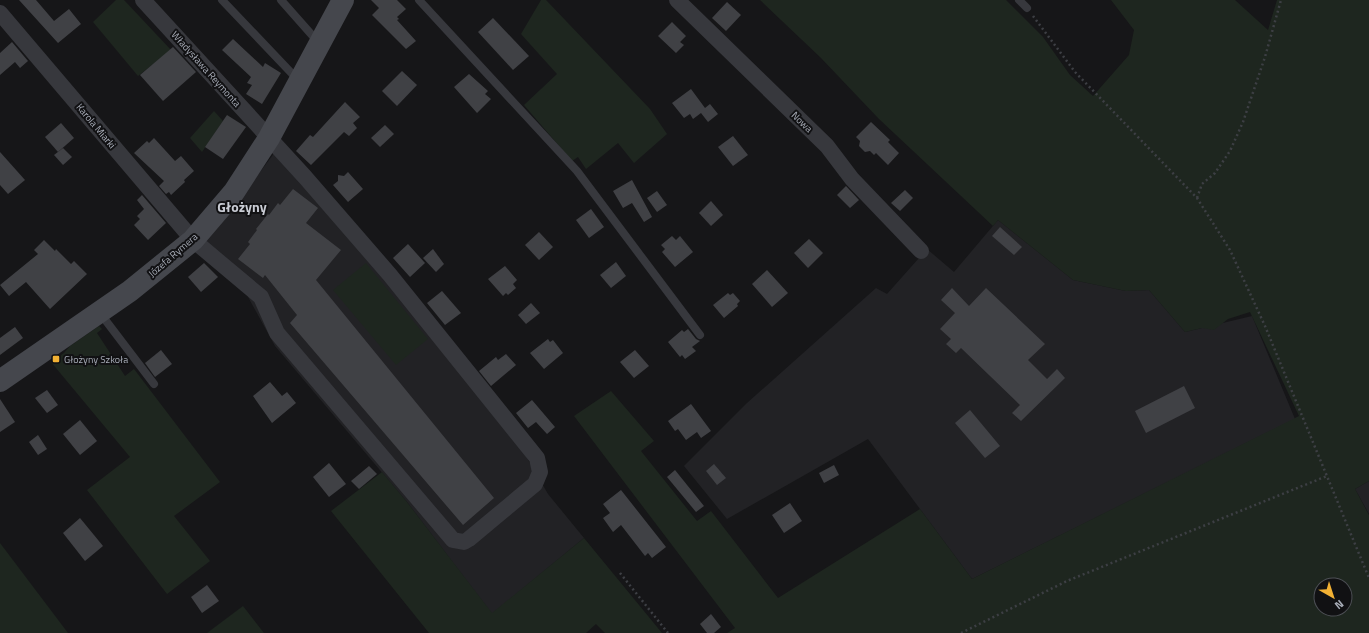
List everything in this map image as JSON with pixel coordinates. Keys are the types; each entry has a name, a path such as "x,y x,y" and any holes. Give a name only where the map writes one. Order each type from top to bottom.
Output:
{"street":[{"name":"Władysława Reymonta","path":"143,0 269,138 390,275 537,458 540,472 535,484 469,539 464,542 453,540 277,333 261,297 193,240"},
{"name":"Józefa Rymera","path":"0,381 100,312 149,276 193,240 234,192 269,138 321,45 343,0"},
{"name":"Nowa","path":"677,0 827,146 852,179 921,251"},
{"name":"Karola Miarki","path":"0,13 193,240"}],"lane":[{"path":"222,0 300,83"},
{"path":"281,0 321,45"},
{"path":"419,0 577,171 700,335"},
{"path":"1019,0 1027,8"},
{"path":"100,312 154,384"}],"path":[{"path":"1197,198 1202,184 1215,173 1230,151 1243,122 1265,57 1281,0"},
{"path":"1027,8 1075,72 1197,198 1230,250 1249,290 1369,578"},
{"path":"961,633 1067,581 1327,476"},
{"path":"620,573 668,633"}],"shaded area":[{"path":"116,0 124,0 171,50 138,76 93,22"},
{"path":"541,0 546,0 650,109 667,134 634,163 618,143 586,169 578,157 572,161 524,105 557,74 521,34"},
{"path":"760,0 1006,0 1043,37 1070,75 1093,96 1129,55 1134,30 1111,0 1235,0 1268,30 1277,0 1369,0 1369,481 1355,489 1369,515 1369,633 727,633 735,628 574,416 611,391 654,441 641,451 697,521 711,511 778,598 920,509 972,579 1299,416 1250,312 1228,319 1214,330 1202,328 1185,332 1149,290 1126,291 1073,280 998,220 993,226 879,119 821,58"},
{"path":"214,111 223,121 202,152 190,138"},
{"path":"275,152 343,228 516,439 548,494 584,538 492,614 407,502 275,346 247,295 198,249 236,204"},
{"path":"998,220 1073,280 1126,291 1149,290 1185,332 1252,316 1295,419 972,579 868,439 727,519 684,466 747,403 876,288 887,294 927,249 954,272"},
{"path":"366,263 428,339 396,365 333,290"},
{"path":"99,326 102,329 97,333 125,376 134,369 220,482 174,516 210,561 167,594 87,490 130,457 51,362 64,353 70,346"},
{"path":"382,472 407,502 492,613 584,538 662,633 605,633 596,624 586,633 429,633 331,511"},
{"path":"1369,481 1369,514 1355,489"},
{"path":"0,543 68,633 0,633"},
{"path":"243,606 264,633 207,633"}],"building":[{"path":"19,0 36,0 54,21 69,9 81,24 58,43"},
{"path":"371,0 397,0 406,9 397,17 399,19 397,20 416,41 406,49 372,15 379,8"},
{"path":"727,2 741,15 726,31 712,18"},
{"path":"493,18 529,56 513,70 478,32"},
{"path":"672,22 686,36 680,42 684,45 676,53 658,36"},
{"path":"233,39 263,67 265,63 281,73 262,104 246,94 252,85 247,83 251,77 222,50"},
{"path":"12,42 28,61 20,68 15,62 0,75 0,53"},
{"path":"173,47 196,72 163,101 140,75"},
{"path":"402,71 417,85 397,106 382,91"},
{"path":"469,74 488,91 485,94 491,99 477,113 454,87"},
{"path":"691,89 705,108 710,104 718,114 708,122 701,113 693,119 690,114 684,118 672,103"},
{"path":"345,102 360,117 353,123 357,128 349,136 344,132 311,165 296,151 310,135 313,137"},
{"path":"227,115 246,127 223,159 205,147"},
{"path":"871,122 890,140 888,142 899,153 888,165 876,153 874,155 870,151 865,152 859,146 860,141 856,137"},
{"path":"61,123 74,138 58,152 45,137"},
{"path":"385,125 394,134 380,147 371,138"},
{"path":"733,136 748,155 733,166 718,147"},
{"path":"154,138 175,161 181,156 194,171 171,195 169,192 166,194 159,186 164,181 134,153 147,141 149,143"},
{"path":"63,148 72,157 63,165 54,155"},
{"path":"0,152 25,180 8,194 0,185"},
{"path":"348,172 363,189 348,202 333,185 338,181 338,175 344,176"},
{"path":"632,180 652,217 644,222 632,203 623,208 613,191"},
{"path":"846,186 859,200 850,208 837,195"},
{"path":"293,189 318,208 306,223 341,250 316,280 494,498 463,525 290,323 297,315 265,275 263,278 238,259 250,244 248,242 257,230 256,229 278,203 280,205"},
{"path":"905,190 913,198 900,211 891,203"},
{"path":"657,191 667,205 657,212 647,198"},
{"path":"142,195 166,223 148,240 134,225 140,219 137,216 144,209 137,200"},
{"path":"711,201 723,215 711,226 699,213"},
{"path":"591,209 604,227 589,238 576,220"},
{"path":"1000,227 1022,247 1014,255 992,236"},
{"path":"539,232 553,247 539,260 525,245"},
{"path":"672,236 676,240 680,236 693,252 675,267 662,252 665,249 661,245"},
{"path":"809,239 823,253 808,268 794,253"},
{"path":"44,240 55,251 56,249 71,264 74,261 87,274 50,309 26,282 9,296 0,285 38,254 34,250"},
{"path":"408,244 425,263 410,277 393,258"},
{"path":"433,249 444,264 436,272 423,258"},
{"path":"616,262 626,276 611,288 600,275"},
{"path":"204,263 218,277 201,292 188,277"},
{"path":"505,266 517,280 513,284 516,288 508,295 506,293 503,296 488,279"},
{"path":"767,270 788,293 772,307 752,284"},
{"path":"952,288 969,306 986,288 1045,344 1028,360 1047,379 1057,369 1065,378 1021,421 1012,413 1020,405 961,348 956,353 946,344 951,339 940,329 955,313 941,300"},
{"path":"442,291 461,313 445,325 427,303"},
{"path":"728,293 730,295 733,293 740,301 737,304 738,306 724,318 713,305"},
{"path":"531,303 540,313 526,324 518,315"},
{"path":"15,327 23,338 0,355 0,338"},
{"path":"688,329 696,339 700,341 692,347 696,351 685,359 682,355 680,357 668,342 682,330 684,332"},
{"path":"548,339 550,342 553,340 563,353 544,369 530,353"},
{"path":"161,350 172,364 155,377 145,363"},
{"path":"635,350 649,366 634,378 620,362"},
{"path":"506,354 516,365 491,386 479,371 496,357 498,360"},
{"path":"270,382 282,396 287,392 296,403 272,423 253,396"},
{"path":"1184,386 1195,408 1146,433 1135,411"},
{"path":"47,390 58,405 47,413 35,398"},
{"path":"0,399 15,422 0,432"},
{"path":"532,400 555,427 547,434 536,422 528,428 516,413"},
{"path":"691,404 711,431 701,438 697,432 686,440 678,429 675,431 668,421"},
{"path":"970,410 1000,446 985,458 955,423"},
{"path":"80,420 97,441 80,455 63,434"},
{"path":"38,435 47,449 38,455 29,442"},
{"path":"329,463 346,484 329,497 313,477"},
{"path":"714,464 726,478 717,485 706,471"},
{"path":"834,465 839,475 824,483 819,473"},
{"path":"369,466 377,474 359,489 351,481"},
{"path":"675,470 704,506 696,512 667,477"},
{"path":"621,490 666,547 652,558 648,553 645,556 621,525 613,532 603,518 610,513 603,504"},
{"path":"790,503 802,521 784,533 772,515"},
{"path":"80,518 103,546 85,561 63,533"},
{"path":"207,585 219,601 202,613 191,597"},
{"path":"711,614 721,627 714,633 707,633 700,624"}],"place":[{"name":"Głożyny Szkoła","path":"56,359"}],"district":[{"name":"Głożyny","path":"242,206"}]}
